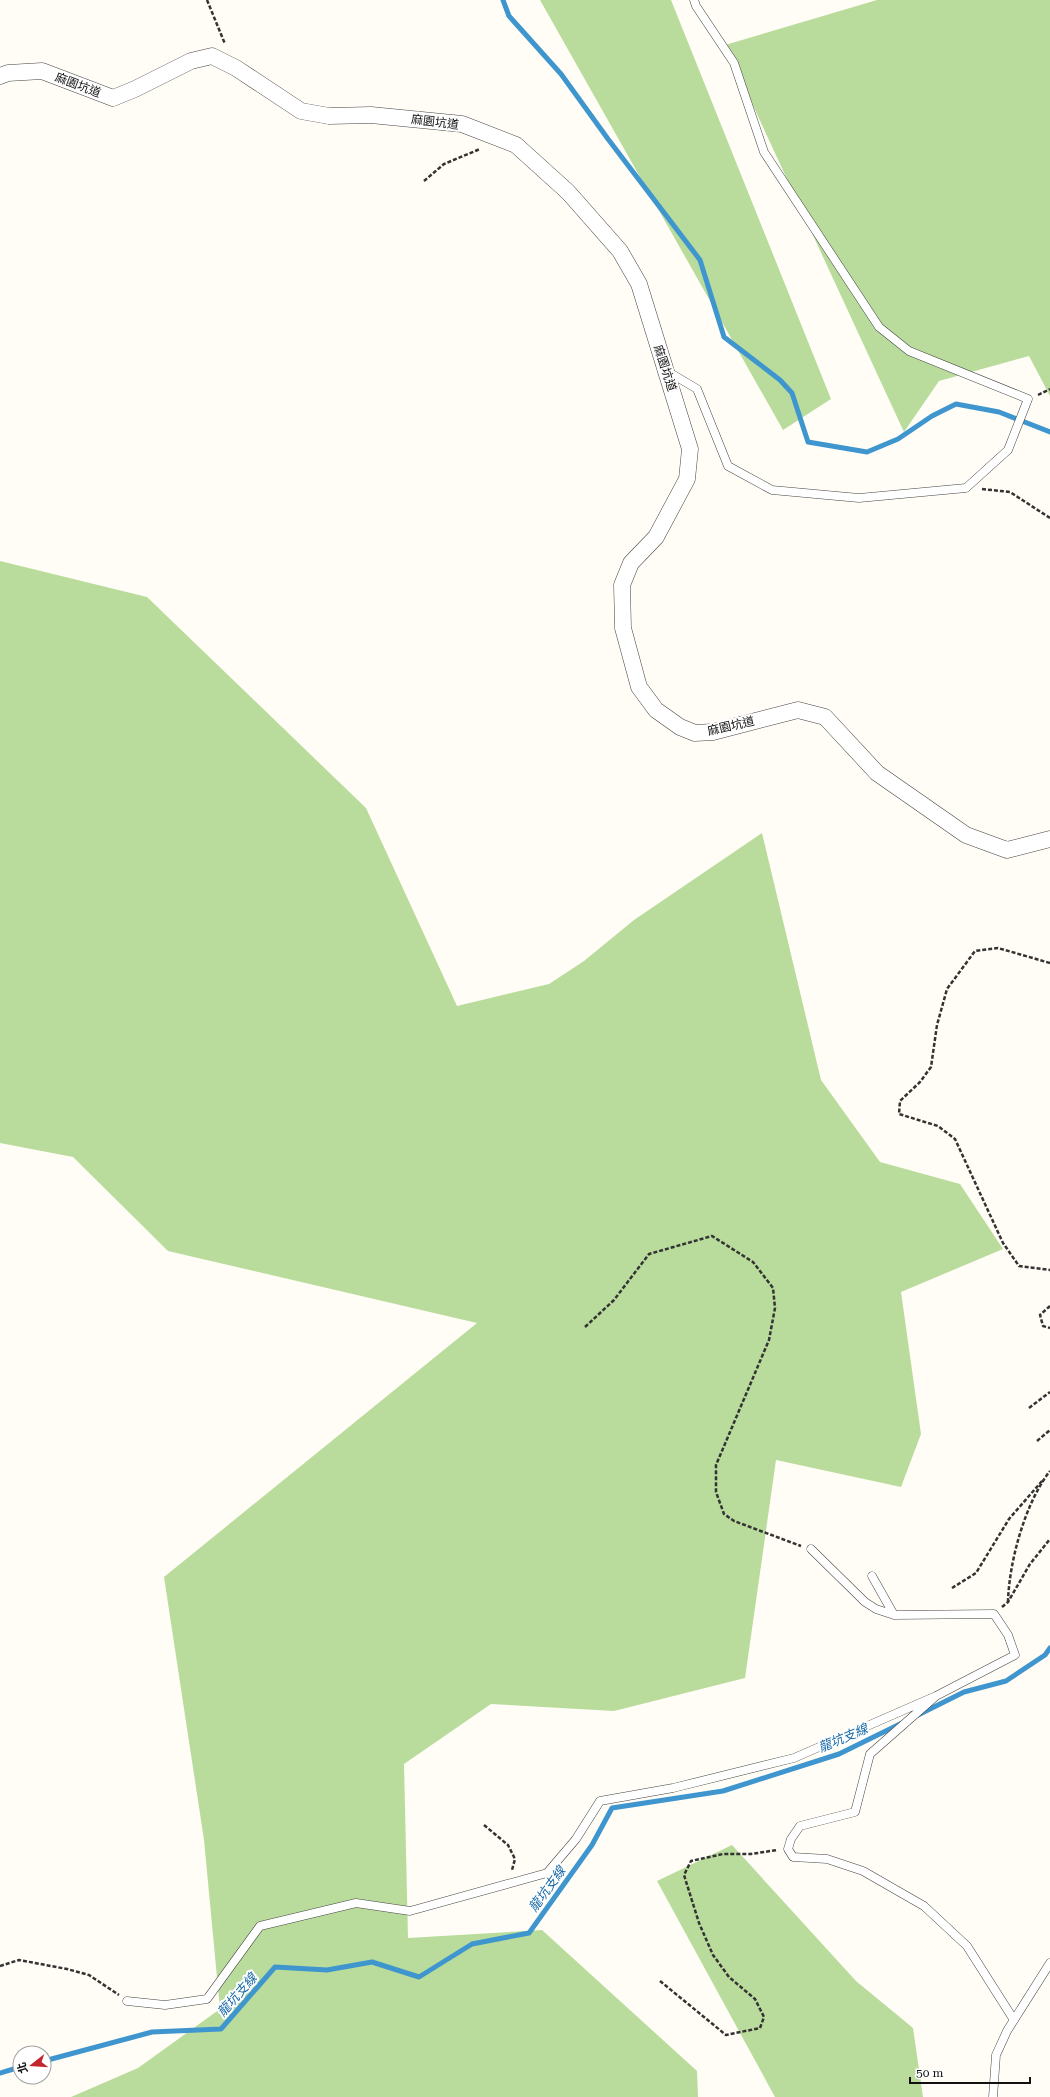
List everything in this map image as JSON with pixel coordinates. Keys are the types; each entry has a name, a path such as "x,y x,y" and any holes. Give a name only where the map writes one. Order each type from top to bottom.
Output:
{"street":[{"name":"麻園坑道","path":"0,76 8,73 42,71 113,98 135,89 191,61 212,56 236,68 301,111 328,116 371,114 462,124 516,145 568,192 620,251 639,284 690,449 687,479 656,537 631,563 622,585 623,628 639,687 656,710 680,727 695,733 713,732 798,710 825,717 877,773 966,835 1007,850 1050,839"}],"lane":[{"path":"665,369 698,389 728,466 772,490 859,498 966,488 1008,450 1028,400 909,351 879,327 764,152 734,63 696,6 694,0"},
{"path":"127,2001 166,2005 207,1999 260,1926 356,1903 410,1911 509,1882 547,1873 576,1838 600,1801 673,1788 794,1758 936,1696 1015,1655 1008,1635 994,1614 894,1615 876,1609 865,1602 811,1549"},
{"path":"872,1576 894,1615"},
{"path":"936,1696 870,1754 855,1812 800,1826 791,1839 788,1849 792,1857 827,1859 863,1871 924,1906 967,1946 1014,2020"},
{"path":"993,2097 996,2055 1014,2020 1050,1963"}],"path":[{"path":"207,0 213,19 236,68"},
{"path":"424,181 444,164 478,149 485,148"},
{"path":"966,488 1010,492 1050,518"},
{"path":"1050,963 998,948 975,950 947,989 937,1025 931,1067 920,1082 900,1101 899,1114 938,1126 954,1139 1003,1243 1011,1255 1020,1266 1050,1270"},
{"path":"585,1328 614,1300 649,1254 712,1236 753,1262 773,1288 775,1308 769,1340 716,1465 716,1492 724,1514 734,1521 811,1549"},
{"path":"1050,1306 1040,1315 1043,1326 1050,1328"},
{"path":"1029,1408 1050,1392"},
{"path":"1037,1441 1050,1430"},
{"path":"952,1588 976,1573 1009,1519 1050,1471"},
{"path":"1008,1602 1008,1579 1021,1530 1042,1481"},
{"path":"994,1614 1008,1602 1030,1564 1050,1539"},
{"path":"484,1825 508,1846 515,1859 509,1882"},
{"path":"660,1981 726,2035 760,2028 764,2017 755,1999 729,1977 713,1955 699,1923 684,1874 691,1861 723,1854 751,1854 788,1849"},
{"path":"0,1966 19,1960 68,1969 89,1975 127,2001"}],"green space":[{"path":"540,0 671,0 831,399 783,430"},
{"path":"877,0 1050,0 1050,396 1029,356 939,381 904,432 725,45"},
{"path":"0,561 147,597 366,808 457,1006 549,984 584,961 634,920 762,833 821,1080 880,1162 960,1184 1003,1249 901,1292 921,1434 901,1487 776,1460 745,1678 614,1711 491,1704 404,1764 408,1938 542,1930 697,2071 698,2097 71,2097 138,2068 220,2009 204,1840 164,1577 477,1323 168,1251 73,1157 0,1143"},
{"path":"732,1845 856,1981 913,2028 923,2097 775,2097 657,1881"}],"waterway":[{"path":"503,0 509,16 561,74 608,139 700,260 724,337 780,380 792,393 808,442 867,452 898,439 932,416 956,404 999,412 1050,432"},
{"name":"龍坑支線","path":"918,1715 964,1692 1006,1681 1045,1655 1050,1648"},
{"name":"龍坑支線","path":"52,2059 152,2032 221,2029 275,1967 327,1970 372,1962 419,1977 472,1944 529,1933 592,1845 612,1808 723,1791 839,1754 902,1723"},
{"name":"龍坑支線","path":"0,2073 12,2069"}]}
